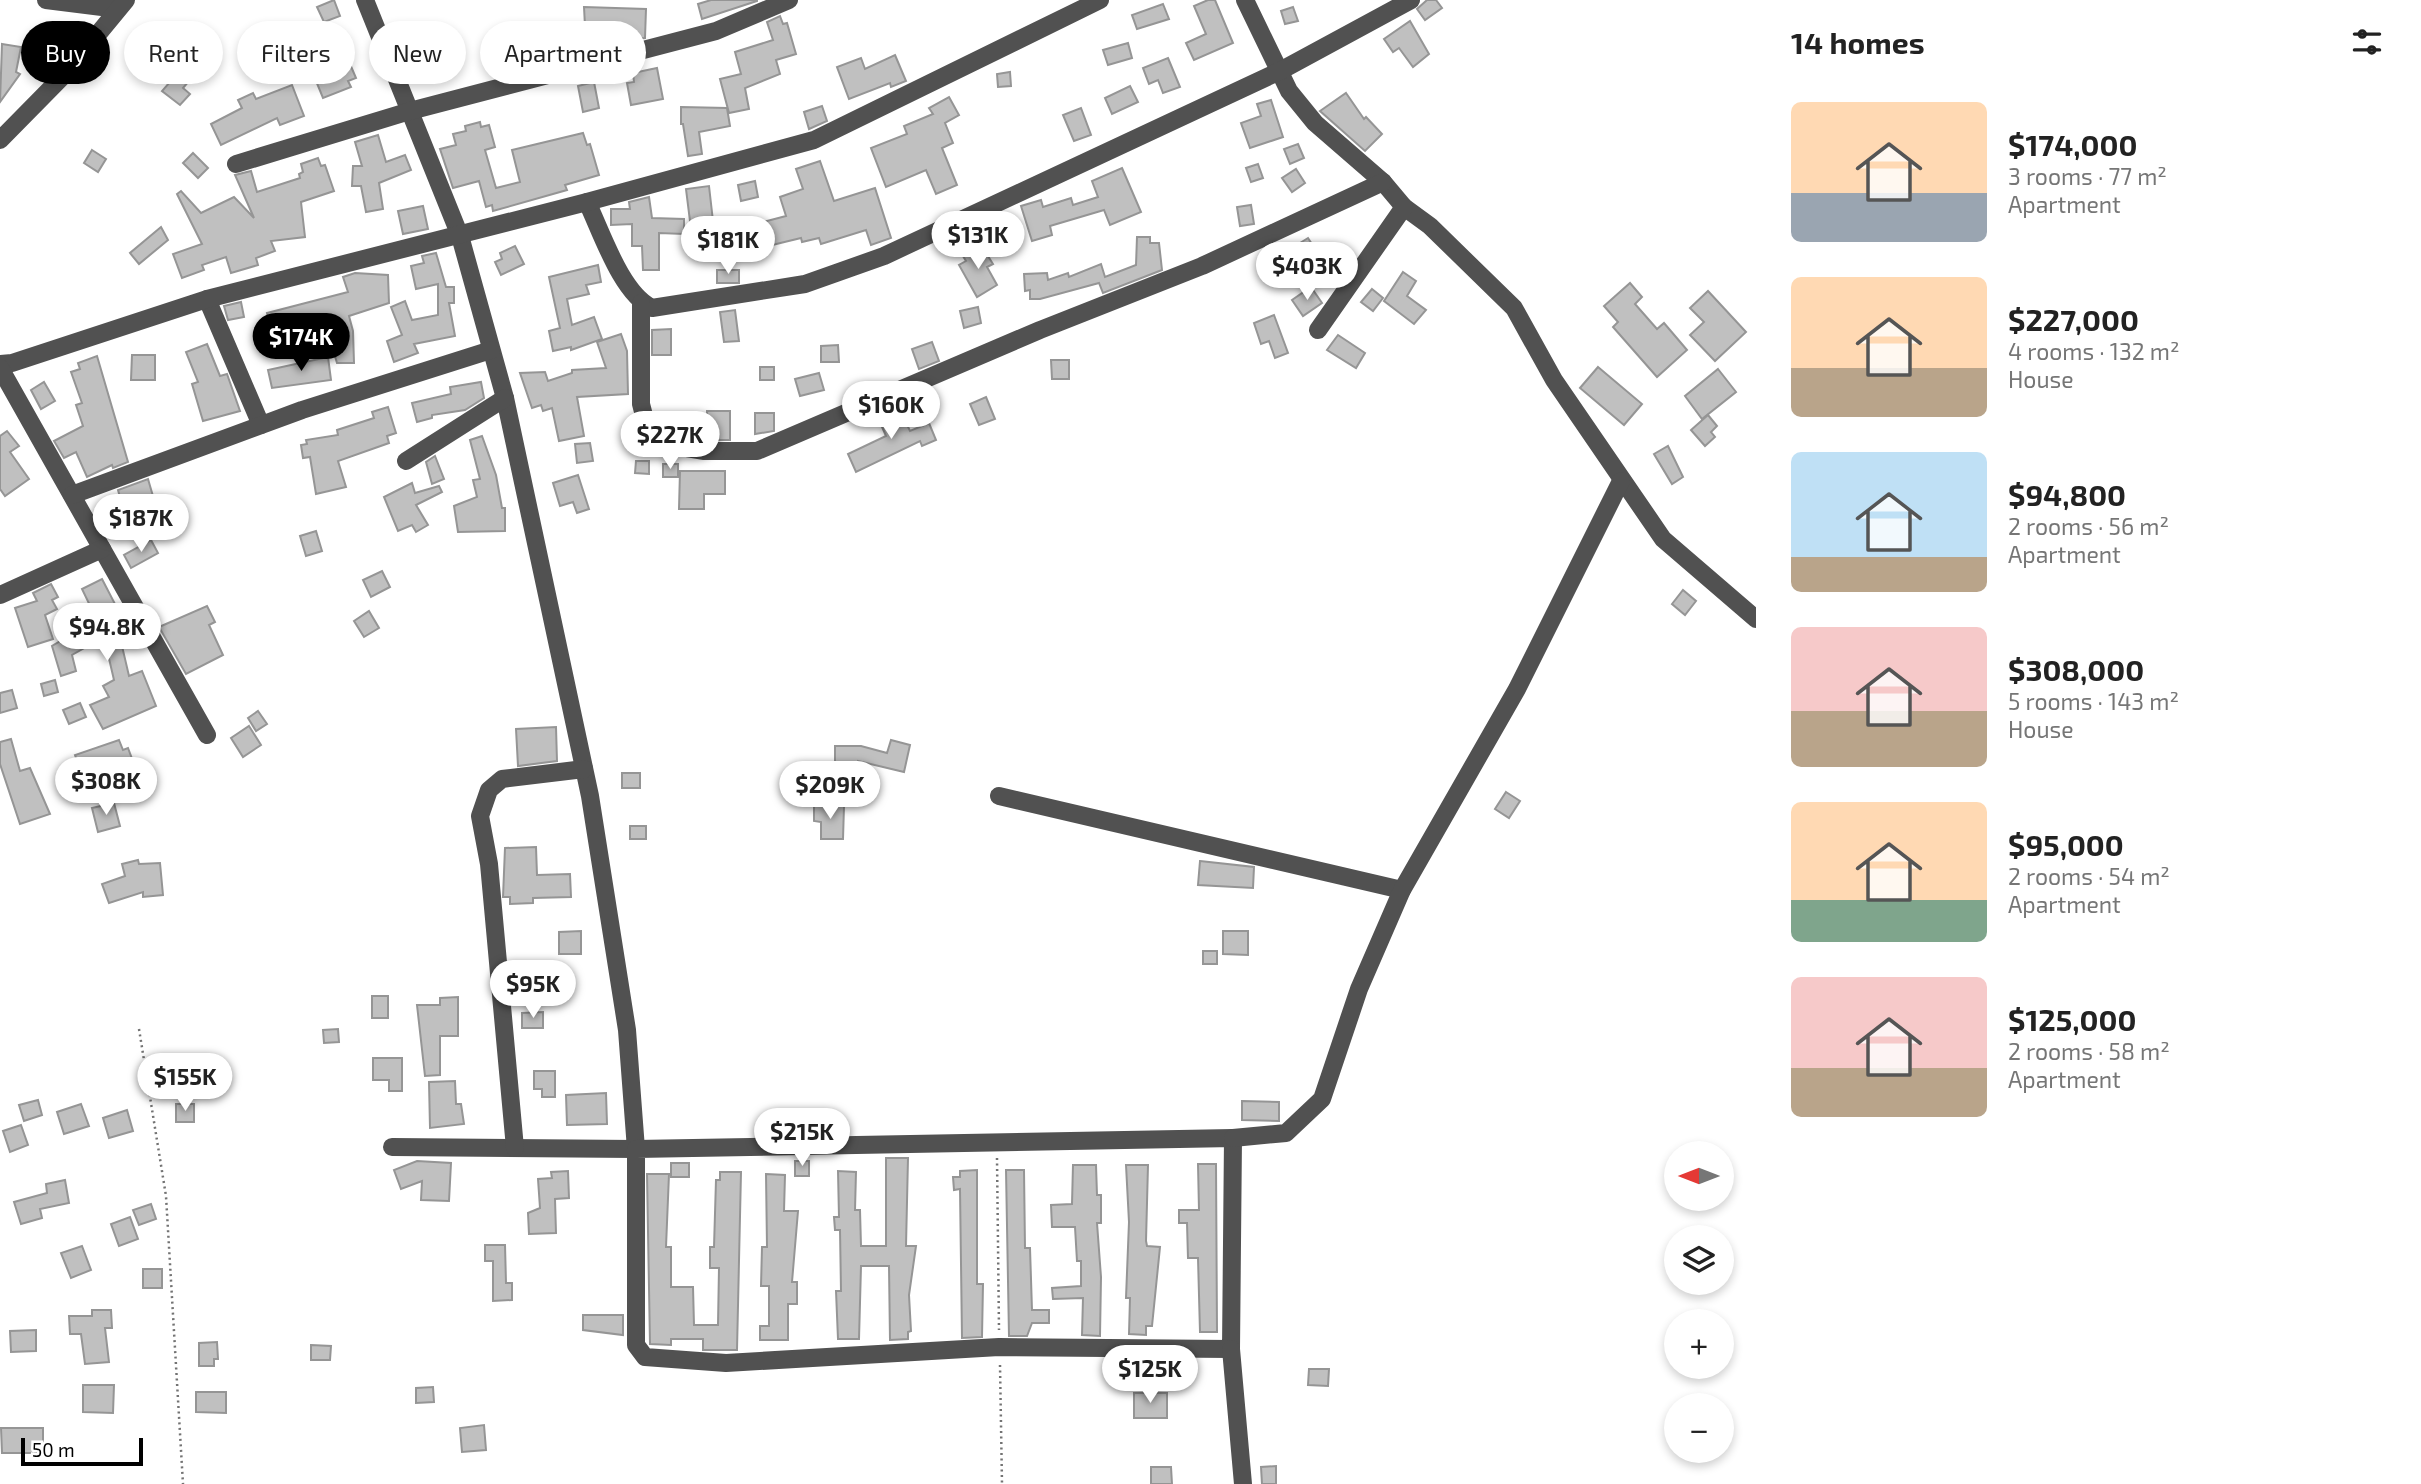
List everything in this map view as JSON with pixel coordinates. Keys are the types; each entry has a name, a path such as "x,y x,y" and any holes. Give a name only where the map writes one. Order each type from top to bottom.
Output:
{"street":[{"path":"46,0 122,5"},
{"path":"365,0 460,236 505,398 584,769 627,1030 636,1149 636,1345 645,1357 726,1363 999,1347 1231,1349"},
{"path":"236,164 410,111 716,31 789,0"},
{"path":"207,735 0,366 207,299 460,236 814,140 1100,0"},
{"path":"1245,0 1289,91 1315,123 1383,182 1404,207 1430,226 1514,308 1554,380 1663,539 1756,619"},
{"path":"587,202 628,287 641,303 652,308 805,284 884,256 1280,71 1411,0"},
{"path":"2,136 65,74 122,5"},
{"path":"641,303 641,404 647,427 662,444 703,451 757,451 1040,330 1202,266 1383,182"},
{"path":"1318,330 1404,207"},
{"path":"207,299 261,425"},
{"path":"72,495 261,425 491,350"},
{"path":"406,461 505,398"},
{"path":"393,1147 636,1149 1233,1138 1286,1133 1322,1099 1359,989 1402,890 1517,689 1621,481"},
{"path":"0,595 102,549"},
{"path":"514,1148 489,864 480,816 489,790 502,779 584,769"},
{"path":"999,796 1402,890"},
{"path":"1233,1138 1231,1349 1243,1484"}],"path":[{"path":"139,1029 166,1196 183,1484"},
{"path":"997,1142 1002,1484"}],"building":[{"path":"334,0 340,16 324,21 317,7"},
{"path":"711,0 757,1 702,19 698,4"},
{"path":"1215,0 1233,43 1194,60 1186,43 1206,34 1194,6"},
{"path":"1427,0 1436,0 1442,8 1425,20 1417,9"},
{"path":"1163,4 1169,19 1137,29 1132,15"},
{"path":"584,7 646,9 646,21 585,21"},
{"path":"1293,7 1298,21 1285,24 1281,11"},
{"path":"780,16 783,24 787,23 796,54 776,60 780,74 745,88 749,109 729,113 720,79 741,74 735,52 773,40 767,22"},
{"path":"1410,21 1429,54 1413,67 1399,48 1393,52 1384,39"},
{"path":"1128,43 1132,58 1108,65 1103,50"},
{"path":"2,44 21,47 16,72 20,74 0,102"},
{"path":"895,55 906,81 891,87 890,83 849,99 837,67 861,58 865,69"},
{"path":"1168,58 1180,87 1163,93 1158,80 1149,84 1143,68"},
{"path":"657,68 663,99 631,105 627,84 646,84 646,70"},
{"path":"1010,72 1011,86 998,87 997,74"},
{"path":"168,84 186,84 183,88 190,94 180,105 162,91"},
{"path":"317,84 350,84 351,87 323,98"},
{"path":"594,84 599,108 583,112 578,86"},
{"path":"292,85 304,116 280,125 277,118 221,145 211,124 242,108 238,100 253,93 256,99"},
{"path":"1130,86 1138,102 1112,114 1105,98"},
{"path":"1346,93 1364,119 1366,117 1382,134 1365,151 1320,111"},
{"path":"949,97 959,115 945,123 953,143 942,148 957,185 936,194 926,170 886,187 871,148 907,134 904,126 933,114 929,108"},
{"path":"1271,100 1283,137 1250,148 1241,123 1261,116 1257,104"},
{"path":"822,106 827,121 809,129 804,112"},
{"path":"681,107 727,108 730,126 699,132 702,154 688,156 681,124"},
{"path":"1081,108 1091,135 1074,141 1063,115"},
{"path":"480,122 481,127 489,125 495,147 485,150 496,188 520,182 512,150 583,133 587,145 590,144 599,175 565,185 567,190 493,211 492,205 486,207 479,181 453,188 440,149 456,145 453,134 466,131 465,126"},
{"path":"378,135 386,162 405,155 411,170 379,183 383,209 366,212 361,186 352,186 353,166 362,166 355,142"},
{"path":"1298,144 1304,158 1290,164 1284,149"},
{"path":"92,150 106,159 98,172 84,163"},
{"path":"193,153 208,168 198,178 183,163"},
{"path":"318,158 321,166 325,165 334,191 301,202 305,237 271,241 275,251 256,258 258,265 231,273 226,257 202,265 204,270 182,278 173,254 202,244 177,194 181,191 201,213 234,197 254,218 235,175 251,171 257,192 300,178 299,174 303,172 301,164"},
{"path":"820,161 834,201 875,188 891,238 871,245 866,230 821,244 819,238 802,242 801,238 764,247 760,231 765,229 763,222 786,216 780,197 803,189 796,169"},
{"path":"1258,164 1263,178 1251,182 1246,168"},
{"path":"1122,168 1141,212 1110,225 1104,210 1050,226 1052,235 1032,241 1021,206 1041,200 1043,207 1071,198 1073,205 1098,197 1092,181"},
{"path":"1296,169 1305,183 1292,192 1282,178"},
{"path":"755,181 758,197 741,201 738,185"},
{"path":"709,186 714,230 691,229 686,189"},
{"path":"649,197 652,218 684,219 684,234 659,233 659,270 643,270 642,246 632,246 632,224 611,225 611,209 630,209 629,202"},
{"path":"1251,205 1254,224 1240,226 1237,207"},
{"path":"423,206 428,229 403,234 398,211"},
{"path":"161,227 168,240 139,264 130,253"},
{"path":"1137,237 1150,237 1150,243 1159,243 1162,270 1103,293 1099,283 1040,299 1030,299 1030,290 1025,291 1024,274 1047,273 1048,280 1068,273 1069,277 1101,264 1105,277 1136,265"},
{"path":"1308,238 1319,255 1289,273 1281,255"},
{"path":"981,245 993,264 987,267 997,285 977,297 959,265 966,261 963,256"},
{"path":"515,246 524,264 501,275 495,262 502,259 500,253"},
{"path":"436,253 446,287 454,287 454,303 449,303 455,336 414,344 418,353 394,362 387,341 402,335 391,307 405,301 412,320 438,315 438,284 416,289 411,266 424,263 422,256"},
{"path":"598,265 601,282 586,285 589,294 567,299 572,325 594,317 602,339 571,350 571,347 553,351 549,331 560,328 549,277"},
{"path":"717,270 739,270 739,283 717,283"},
{"path":"1403,272 1416,281 1407,296 1426,310 1414,324 1384,301"},
{"path":"355,273 388,275 389,303 349,316 353,331 354,363 337,363 326,326 274,340 267,313 348,292 343,277"},
{"path":"1630,283 1642,297 1635,304 1657,329 1664,323 1687,350 1657,377 1613,327 1618,322 1604,306"},
{"path":"1311,287 1322,303 1303,316 1292,300"},
{"path":"1372,289 1383,298 1373,311 1361,302"},
{"path":"1708,291 1746,332 1715,361 1690,335 1704,322 1690,308"},
{"path":"241,302 244,317 228,320 224,306"},
{"path":"978,307 981,323 964,328 960,311"},
{"path":"735,310 739,341 724,342 720,312"},
{"path":"1274,315 1288,353 1275,358 1269,341 1261,344 1254,323"},
{"path":"671,329 671,355 652,355 652,330"},
{"path":"621,334 627,351 628,394 577,397 584,436 559,441 552,408 543,411 541,405 532,408 520,373 545,372 548,381 572,373 572,370 606,368 597,342"},
{"path":"1338,335 1365,353 1356,368 1327,350"},
{"path":"932,342 939,361 919,369 912,349"},
{"path":"207,344 220,376 227,374 240,411 203,421 192,384 198,382 186,352"},
{"path":"838,345 839,362 821,362 821,346"},
{"path":"132,355 155,355 155,380 131,380"},
{"path":"97,356 128,462 113,468 112,465 87,477 76,452 64,458 54,441 83,426 76,405 82,403 71,372 80,369 78,363"},
{"path":"328,357 331,380 272,388 268,370"},
{"path":"1051,360 1069,360 1069,379 1052,379"},
{"path":"760,367 774,367 774,380 760,380"},
{"path":"1598,367 1642,404 1624,425 1580,388"},
{"path":"1718,369 1736,392 1702,419 1685,396"},
{"path":"819,373 824,390 800,396 795,379"},
{"path":"44,382 55,401 41,409 31,390"},
{"path":"481,382 484,398 465,410 432,415 432,418 417,422 412,403 451,394 450,387"},
{"path":"986,397 995,419 979,425 970,404"},
{"path":"388,407 396,433 387,436 389,443 338,461 346,487 316,494 310,457 303,458 301,445 307,444 306,440 338,435 337,430 374,418 372,412"},
{"path":"899,408 910,431 929,423 936,440 922,446 920,441 856,472 848,454 886,436 882,427 887,424 883,415"},
{"path":"707,411 730,411 730,440 708,440"},
{"path":"755,413 774,413 774,431 755,434"},
{"path":"1708,415 1717,426 1711,432 1715,437 1705,446 1691,430"},
{"path":"7,431 19,446 10,452 29,479 5,496 0,489 0,436"},
{"path":"482,436 496,475 502,508 505,508 505,531 458,532 454,506 477,497 473,480 480,479 470,440"},
{"path":"590,443 593,461 577,463 575,444"},
{"path":"1668,446 1683,477 1672,484 1654,454"},
{"path":"435,456 444,479 432,484 426,462"},
{"path":"636,461 649,461 649,474 635,473"},
{"path":"663,464 678,464 678,477 663,477"},
{"path":"680,471 725,471 725,494 704,494 704,509 679,509"},
{"path":"578,475 589,509 577,513 573,502 560,506 553,483"},
{"path":"148,479 155,503 124,511 118,490"},
{"path":"412,483 415,493 439,486 442,492 416,505 428,525 416,532 412,525 398,531 384,497"},
{"path":"316,531 322,551 306,556 300,536"},
{"path":"151,540 158,553 131,568 124,555"},
{"path":"382,571 390,587 371,597 363,580"},
{"path":"102,579 116,606 104,612 122,646 129,676 142,671 156,706 103,729 90,705 109,697 103,686 114,680 104,637 72,655 76,671 61,676 52,646 99,618 98,615 95,616 82,589"},
{"path":"51,584 58,597 52,600 57,609 45,615 53,639 28,647 15,608 37,601 33,593"},
{"path":"1683,590 1696,601 1685,615 1672,604"},
{"path":"207,606 215,622 209,625 223,655 186,674 159,627"},
{"path":"369,611 379,628 364,637 354,621"},
{"path":"55,680 58,692 44,696 41,684"},
{"path":"12,690 17,708 0,713 0,693"},
{"path":"80,703 86,717 69,724 63,710"},
{"path":"258,711 267,724 256,731 248,718"},
{"path":"249,726 261,745 243,757 231,738"},
{"path":"556,727 557,761 518,766 516,729"},
{"path":"11,739 20,771 30,768 50,814 20,824 0,764 0,742"},
{"path":"119,740 123,750 128,748 134,764 122,769 120,762 82,775 75,755"},
{"path":"891,740 910,745 904,772 858,761 858,767 835,767 835,746 861,746 887,753"},
{"path":"622,773 640,773 640,788 622,788"},
{"path":"1506,792 1520,801 1509,818 1495,809"},
{"path":"114,803 120,826 98,832 92,808"},
{"path":"814,806 844,806 843,839 821,839 821,822 814,821"},
{"path":"630,826 646,826 646,839 630,839"},
{"path":"536,847 537,875 570,874 571,897 533,898 533,903 510,904 510,897 503,897 505,848"},
{"path":"138,860 139,864 160,863 163,895 143,897 143,892 109,903 102,884 125,876 122,864"},
{"path":"1200,861 1254,867 1253,888 1198,885"},
{"path":"581,931 581,954 559,954 559,932"},
{"path":"1223,931 1248,931 1248,955 1223,954"},
{"path":"1203,951 1217,951 1217,964 1203,964"},
{"path":"372,996 388,996 388,1018 372,1018"},
{"path":"458,997 458,1036 440,1036 440,1075 425,1076 417,1005 440,1005 440,998"},
{"path":"543,1012 543,1028 522,1028 522,1013"},
{"path":"338,1029 339,1042 324,1043 323,1030"},
{"path":"373,1058 402,1058 402,1091 389,1091 389,1080 373,1080"},
{"path":"534,1071 555,1071 555,1097 542,1097 542,1089 534,1089"},
{"path":"455,1081 456,1104 461,1104 464,1124 430,1128 429,1082"},
{"path":"606,1093 607,1124 567,1125 566,1095"},
{"path":"38,1100 42,1115 24,1121 19,1105"},
{"path":"1242,1101 1279,1102 1279,1121 1242,1120"},
{"path":"81,1104 89,1126 64,1134 57,1112"},
{"path":"176,1104 194,1104 194,1122 176,1122"},
{"path":"127,1110 133,1131 109,1138 103,1118"},
{"path":"21,1125 28,1145 10,1152 3,1131"},
{"path":"886,1158 908,1158 906,1246 916,1246 909,1295 911,1331 908,1332 908,1339 890,1340 889,1266 861,1266 859,1339 838,1339 836,1291 841,1291 840,1230 835,1230 834,1217 839,1217 838,1171 856,1172 855,1210 860,1210 861,1246 886,1246"},
{"path":"417,1161 451,1163 449,1201 421,1200 422,1181 401,1189 394,1170"},
{"path":"795,1161 809,1161 809,1176 795,1176"},
{"path":"671,1163 689,1163 689,1177 671,1177"},
{"path":"1198,1164 1216,1164 1217,1332 1200,1332 1198,1258 1188,1258 1187,1223 1179,1223 1179,1210 1199,1210"},
{"path":"1073,1165 1096,1165 1097,1195 1101,1195 1101,1223 1097,1223 1101,1277 1100,1336 1082,1335 1083,1298 1053,1299 1052,1288 1081,1286 1081,1261 1077,1261 1075,1227 1052,1227 1051,1205 1072,1204"},
{"path":"1126,1165 1148,1165 1146,1241 1147,1246 1160,1247 1152,1326 1146,1326 1146,1335 1129,1334 1130,1298 1126,1298 1129,1222"},
{"path":"977,1170 977,1284 983,1284 982,1337 962,1338 960,1189 954,1190 953,1177 960,1177 960,1171"},
{"path":"1006,1170 1024,1170 1025,1248 1030,1248 1032,1310 1049,1310 1049,1323 1032,1323 1027,1336 1009,1336"},
{"path":"568,1171 569,1198 555,1199 556,1233 529,1234 528,1213 540,1208 538,1179 552,1178 551,1172"},
{"path":"720,1172 741,1172 737,1350 703,1350 703,1339 671,1339 671,1345 650,1344 647,1174 669,1174 666,1247 671,1247 671,1287 693,1287 694,1325 718,1325 719,1268 710,1268 710,1247 714,1247 716,1180 720,1180"},
{"path":"766,1174 785,1175 784,1211 798,1211 792,1282 797,1282 797,1304 788,1304 788,1340 760,1340 760,1326 769,1326 769,1286 761,1286 762,1247 767,1247"},
{"path":"65,1180 69,1203 40,1209 42,1218 21,1224 14,1202 47,1193 46,1184"},
{"path":"151,1204 156,1219 139,1225 133,1210"},
{"path":"130,1217 138,1239 119,1246 111,1224"},
{"path":"485,1245 505,1245 506,1283 512,1283 512,1300 493,1301 493,1261 485,1261"},
{"path":"82,1246 91,1270 71,1278 61,1253"},
{"path":"143,1269 162,1269 162,1288 143,1288"},
{"path":"92,1310 111,1310 112,1328 105,1328 109,1362 85,1364 81,1334 70,1334 69,1316 92,1316"},
{"path":"583,1315 623,1315 623,1335 583,1330"},
{"path":"36,1330 36,1351 11,1352 10,1331"},
{"path":"217,1342 218,1359 214,1359 214,1366 199,1366 199,1343"},
{"path":"311,1345 331,1346 330,1360 311,1360"},
{"path":"1309,1369 1329,1369 1328,1386 1308,1385"},
{"path":"83,1385 114,1385 113,1413 83,1412"},
{"path":"433,1387 434,1402 416,1403 416,1388"},
{"path":"196,1392 226,1392 226,1413 196,1412"},
{"path":"1134,1393 1167,1393 1167,1418 1134,1418"},
{"path":"484,1425 486,1450 462,1452 460,1428"},
{"path":"1,1428 43,1428 43,1453 2,1453"},
{"path":"1276,1466 1276,1484 1262,1484 1261,1467"},
{"path":"1151,1467 1171,1467 1172,1484 1151,1484"}]}
